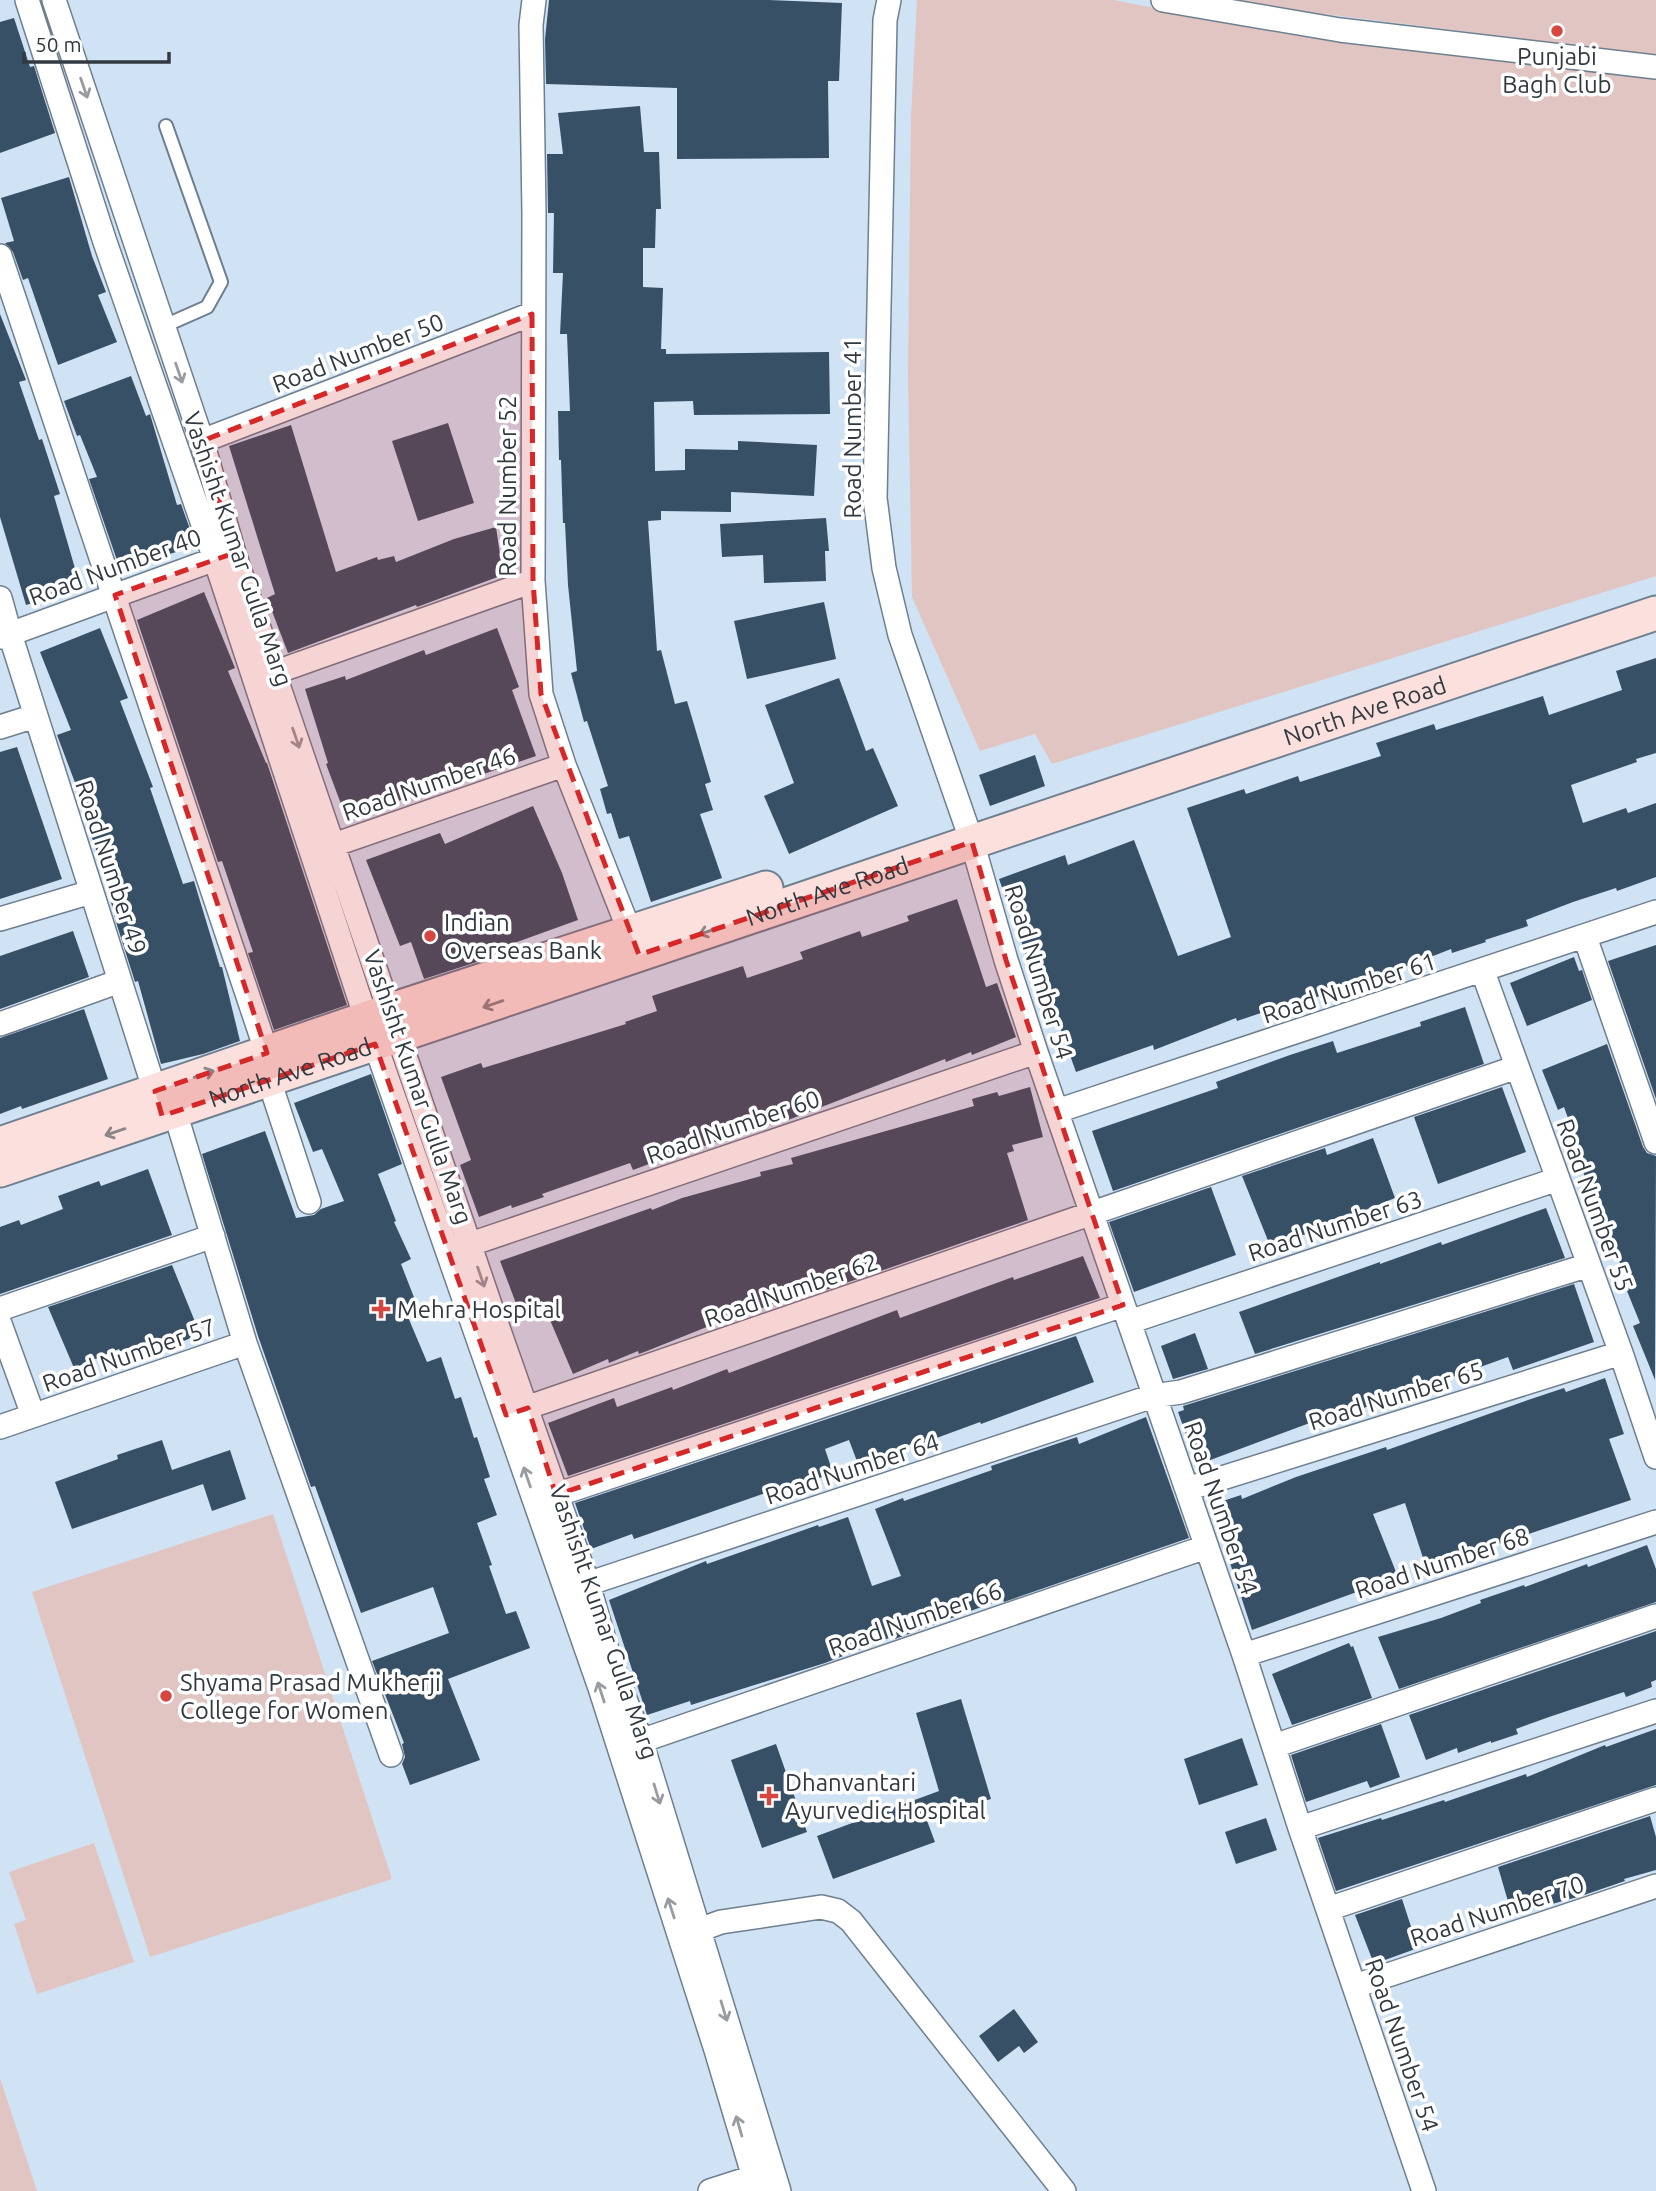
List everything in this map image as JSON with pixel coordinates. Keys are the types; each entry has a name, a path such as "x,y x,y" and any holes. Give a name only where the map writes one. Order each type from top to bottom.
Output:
{"street":[{"name":"Vashisht Kumar Gulla Marg","path":"27,0 104,239 225,556 459,1248 506,1415 609,1657 630,1744 712,2036 766,2182"},
{"name":"Vashisht Kumar Gulla Marg","path":"54,0 202,440 225,556"},
{"name":"Road Number 52","path":"534,0 531,25 534,214 533,581 541,694 564,765 635,943"},
{"name":"Road Number 41","path":"889,0 885,20 875,498 884,568 900,635 968,832"},
{"path":"1163,0 1340,30 1656,68"},
{"path":"0,256 56,429 116,595 268,1066 309,1202"},
{"name":"Road Number 50","path":"202,440 532,314"},
{"name":"Road Number 40","path":"0,598 5,635 225,556"},
{"path":"265,676 533,581"},
{"path":"968,832 1656,594"},
{"name":"North Ave Road","path":"0,1170 268,1066 383,1027 968,832 1656,613"},
{"name":"Road Number 49","path":"5,635 35,716 120,981 164,1106"},
{"path":"0,727 35,716"},
{"name":"Road Number 46","path":"322,849 564,765"},
{"name":"Road Number 54","path":"968,832 1036,1052 1244,1655 1424,2191"},
{"path":"0,919 91,891"},
{"name":"Road Number 61","path":"1057,1111 1483,972 1656,912"},
{"path":"1586,937 1656,1142"},
{"name":"Road Number 55","path":"1483,972 1656,1457"},
{"path":"0,1024 120,981"},
{"name":"Road Number 60","path":"459,1248 1036,1052"},
{"name":"Road Number 62","path":"506,1415 1517,1067"},
{"path":"0,1143 164,1106"},
{"name":"Road Number 57","path":"0,1427 246,1343 213,1236 164,1106"},
{"name":"Road Number 63","path":"556,1495 1126,1313 1558,1179"},
{"path":"0,1308 213,1236"},
{"name":"Vashisht Kumar Gulla Marg","path":"459,1248 528,1408 556,1495 577,1587"},
{"name":"Road Number 64","path":"577,1587 1153,1396 1181,1392 1589,1265"},
{"path":"0,1324 33,1415"},
{"path":"246,1343 391,1755"},
{"name":"Road Number 65","path":"1187,1489 1621,1353"},
{"name":"Road Number 68","path":"1244,1655 1656,1522"},
{"name":"Road Number 66","path":"630,1744 1206,1547"},
{"path":"1274,1746 1656,1616"},
{"path":"1300,1828 1656,1711"},
{"name":"Vashisht Kumar Gulla Marg","path":"630,1744 699,1930 766,2182"},
{"path":"1328,1909 1656,1799"},
{"name":"Road Number 70","path":"1355,1986 1656,1886"},
{"path":"699,1930 721,1922 821,1908 838,1911 851,1921 1064,2191"},
{"path":"710,2191 766,2182"}],"lane":[{"path":"164,326 207,307 221,282 166,126"}],"highlighted area":[{"path":"532,314 533,581 541,694 639,955 972,842 1006,960 1123,1305 556,1495 528,1408 506,1415 375,1044 162,1116 155,1091 267,1053 115,595 234,553 202,441"}],"shaded area":[{"path":"917,0 1114,0 1286,34 1656,79 1656,576 1052,764 1035,734 980,751 912,597 908,372 911,116"},
{"name":"Punjabi Bagh Club","path":"1222,0 1656,0 1656,55 1259,6"},
{"path":"273,1514 392,1879 150,1957 32,1592"},
{"path":"94,1843 134,1962 37,1994 14,1924 26,1920 9,1872"},
{"path":"0,2078 37,2191 0,2191"}],"building":[{"path":"549,0 769,0 842,3 839,81 828,81 829,158 677,159 677,88 546,84 545,39"},
{"path":"14,18 30,67 34,66 55,133 0,153 0,22"},
{"path":"640,106 644,152 659,152 661,209 656,209 655,248 643,248 643,287 663,288 661,349 666,349 666,354 829,352 830,414 694,415 693,401 654,402 655,471 685,470 685,449 738,450 738,441 817,445 814,496 731,492 731,512 661,511 661,520 648,521 657,651 661,650 675,704 687,701 711,782 705,784 713,810 700,814 722,878 651,902 629,836 619,839 611,813 607,814 600,789 608,786 587,721 584,722 571,673 577,671 563,523 558,411 570,411 567,334 560,334 563,273 553,273 554,213 548,213 547,154 563,154 558,113"},
{"path":"69,177 92,256 106,292 98,295 117,342 58,365 28,278 23,280 13,252 5,243 14,241 1,198"},
{"path":"0,314 26,380 19,382 60,494 54,496 81,589 26,605 0,517"},
{"path":"131,376 146,416 150,414 177,505 181,504 196,546 120,569 89,479 97,477 64,401"},
{"path":"448,423 474,503 418,521 392,441"},
{"path":"291,425 336,572 377,557 378,560 394,556 396,562 454,539 496,527 503,575 288,653 267,598 275,594 229,446"},
{"path":"826,518 829,551 825,551 826,581 764,583 763,555 722,557 720,524"},
{"path":"204,592 235,668 228,671 267,763 347,1005 274,1030 248,953 253,952 222,861 218,862 137,620"},
{"path":"824,602 836,659 747,679 734,621"},
{"path":"100,628 128,698 120,701 153,787 150,788 183,884 194,881 222,967 240,1041 203,1054 161,1064 138,981 135,982 116,922 111,902 114,901 85,818 88,817 57,735 71,730 40,652"},
{"path":"497,628 519,687 512,690 536,756 440,789 439,786 347,820 326,764 328,763 305,689 345,676 346,680 424,650 426,655"},
{"path":"1656,658 1656,753 1571,785 1583,823 1626,808 1628,813 1656,803 1656,877 1617,891 1616,888 1573,902 1526,920 1528,926 1485,940 1486,942 1452,953 1451,949 1364,983 1363,980 1290,1007 1288,1004 1237,1021 1236,1018 1154,1050 1153,1045 1076,1072 1042,977 1035,980 999,879 1065,855 1068,865 1134,840 1178,956 1231,937 1187,808 1244,789 1246,794 1298,776 1300,782 1381,756 1376,743 1434,724 1436,730 1543,696 1549,715 1622,690 1616,671"},
{"path":"839,678 866,751 873,748 898,806 789,854 764,796 794,783 765,705"},
{"path":"17,747 62,879 0,899 0,752"},
{"path":"1035,755 1045,786 990,806 979,775"},
{"path":"533,806 562,873 578,920 478,956 480,961 424,979 411,942 400,946 366,860 440,833 445,844"},
{"path":"957,899 986,987 997,983 1016,1037 972,1055 971,1052 946,1062 945,1059 783,1122 782,1120 746,1131 693,1150 692,1148 633,1170 630,1163 542,1194 544,1197 479,1217 460,1165 471,1160 441,1077 481,1063 483,1068 626,1024 625,1022 657,1011 652,996 743,966 747,978 803,959 800,952 860,931 862,937 909,921 907,916"},
{"path":"73,931 89,977 0,1009 0,956"},
{"path":"1656,945 1656,1099 1608,961"},
{"path":"1574,957 1579,971 1582,970 1592,1000 1527,1026 1510,983"},
{"path":"1465,1007 1484,1064 1113,1191 1092,1131 1218,1088 1216,1082 1290,1055 1333,1041 1337,1053 1421,1026 1420,1022"},
{"path":"84,1009 108,1079 0,1114 0,1038"},
{"path":"1607,1044 1643,1147 1647,1153 1656,1156 1655,1380 1633,1326 1640,1323 1627,1291 1629,1290 1611,1237 1607,1238 1577,1155 1581,1154 1564,1107 1558,1110 1542,1070"},
{"path":"371,1074 402,1164 378,1174 396,1221 394,1222 411,1259 401,1264 417,1305 405,1310 427,1362 441,1357 455,1399 461,1397 474,1438 477,1437 490,1477 484,1479 497,1515 477,1523 506,1614 516,1611 530,1648 448,1679 480,1760 410,1785 402,1764 405,1757 404,1743 372,1661 449,1633 433,1587 361,1613 315,1486 311,1487 258,1336 202,1154 265,1131 296,1218 314,1215 321,1209 344,1201 322,1149 313,1152 294,1103"},
{"path":"1030,1087 1043,1137 1012,1145 1014,1151 1007,1153 1028,1220 814,1294 813,1291 745,1315 744,1312 639,1354 638,1351 609,1363 608,1359 573,1374 544,1306 520,1314 500,1261 651,1208 652,1210 682,1198 761,1176 760,1172 793,1164 791,1158 974,1106 972,1099 997,1092 999,1096"},
{"path":"1502,1087 1526,1152 1438,1184 1414,1117"},
{"path":"1373,1138 1395,1198 1271,1248 1242,1176 1325,1148 1327,1155"},
{"path":"148,1169 172,1235 0,1294 0,1227 19,1220 21,1225 63,1209 58,1196 99,1181 101,1186"},
{"path":"1211,1187 1236,1255 1134,1292 1109,1222"},
{"path":"1546,1208 1565,1258 1255,1354 1239,1312 1380,1262 1441,1242 1442,1245"},
{"path":"1083,1256 1100,1298 568,1476 548,1423 614,1398 617,1407 672,1387 673,1390 727,1369 729,1373 897,1310 900,1318 1013,1277 1014,1280"},
{"path":"172,1265 200,1334 165,1349 161,1338 122,1355 119,1349 74,1368 48,1307"},
{"path":"1574,1284 1594,1342 1513,1370 1508,1357 1343,1416 1342,1411 1197,1465 1178,1412 1184,1410 1183,1406"},
{"path":"1195,1333 1208,1369 1173,1379 1161,1346"},
{"path":"1076,1336 1094,1382 981,1424 980,1422 923,1443 922,1440 858,1464 849,1440 825,1449 833,1473 776,1494 774,1490 634,1539 632,1534 591,1549 575,1503"},
{"path":"1605,1378 1624,1434 1609,1439 1631,1500 1483,1549 1485,1553 1428,1573 1405,1503 1373,1514 1398,1577 1252,1630 1211,1505 1241,1495 1242,1499 1296,1477 1386,1447 1387,1450 1564,1388 1566,1392"},
{"path":"1146,1417 1189,1538 1004,1602 1003,1599 895,1639 894,1636 825,1663 691,1705 690,1701 647,1715 609,1600 706,1561 707,1564 848,1517 872,1586 901,1576 875,1509 992,1470 991,1466 1077,1437 1079,1444"},
{"path":"162,1440 172,1470 230,1450 246,1499 212,1511 203,1484 72,1529 55,1482 118,1459 117,1455"},
{"path":"1647,1545 1656,1569 1656,1602 1399,1689 1378,1637 1441,1618 1481,1603 1480,1600 1587,1564 1588,1567"},
{"path":"1656,1631 1656,1680 1651,1682 1652,1687 1626,1697 1624,1692 1516,1729 1518,1734 1458,1753 1457,1748 1426,1760 1409,1715"},
{"path":"1349,1643 1353,1646 1372,1698 1292,1725 1272,1674"},
{"path":"961,1699 991,1799 926,1818 935,1842 833,1879 817,1836 939,1791 916,1713"},
{"path":"1381,1724 1400,1777 1370,1788 1367,1781 1306,1802 1291,1755"},
{"path":"1656,1729 1656,1785 1336,1891 1318,1838 1444,1800 1445,1802 1526,1774 1527,1777 1605,1745 1606,1747"},
{"path":"1242,1738 1258,1785 1199,1805 1184,1759"},
{"name":"Dhanvantari Ayurvedic Hospital","path":"776,1744 807,1832 762,1848 731,1760"},
{"path":"1650,1816 1656,1837 1656,1870 1581,1896 1512,1915 1498,1867"},
{"path":"1266,1818 1277,1850 1236,1864 1225,1832"},
{"path":"1402,1899 1418,1948 1374,1964 1355,1915"},
{"path":"1014,2009 1038,2042 1024,2053 1019,2046 998,2062 979,2036"}],"place":[{"name":"Punjabi Bagh Club","path":"1557,31"},
{"name":"Indian Overseas Bank","path":"430,936"},
{"name":"Mehra Hospital","path":"381,1309"},
{"name":"Shyama Prasad Mukherji College for Women","path":"166,1696"},
{"name":"Dhanvantari Ayurvedic Hospital","path":"769,1796"}]}
